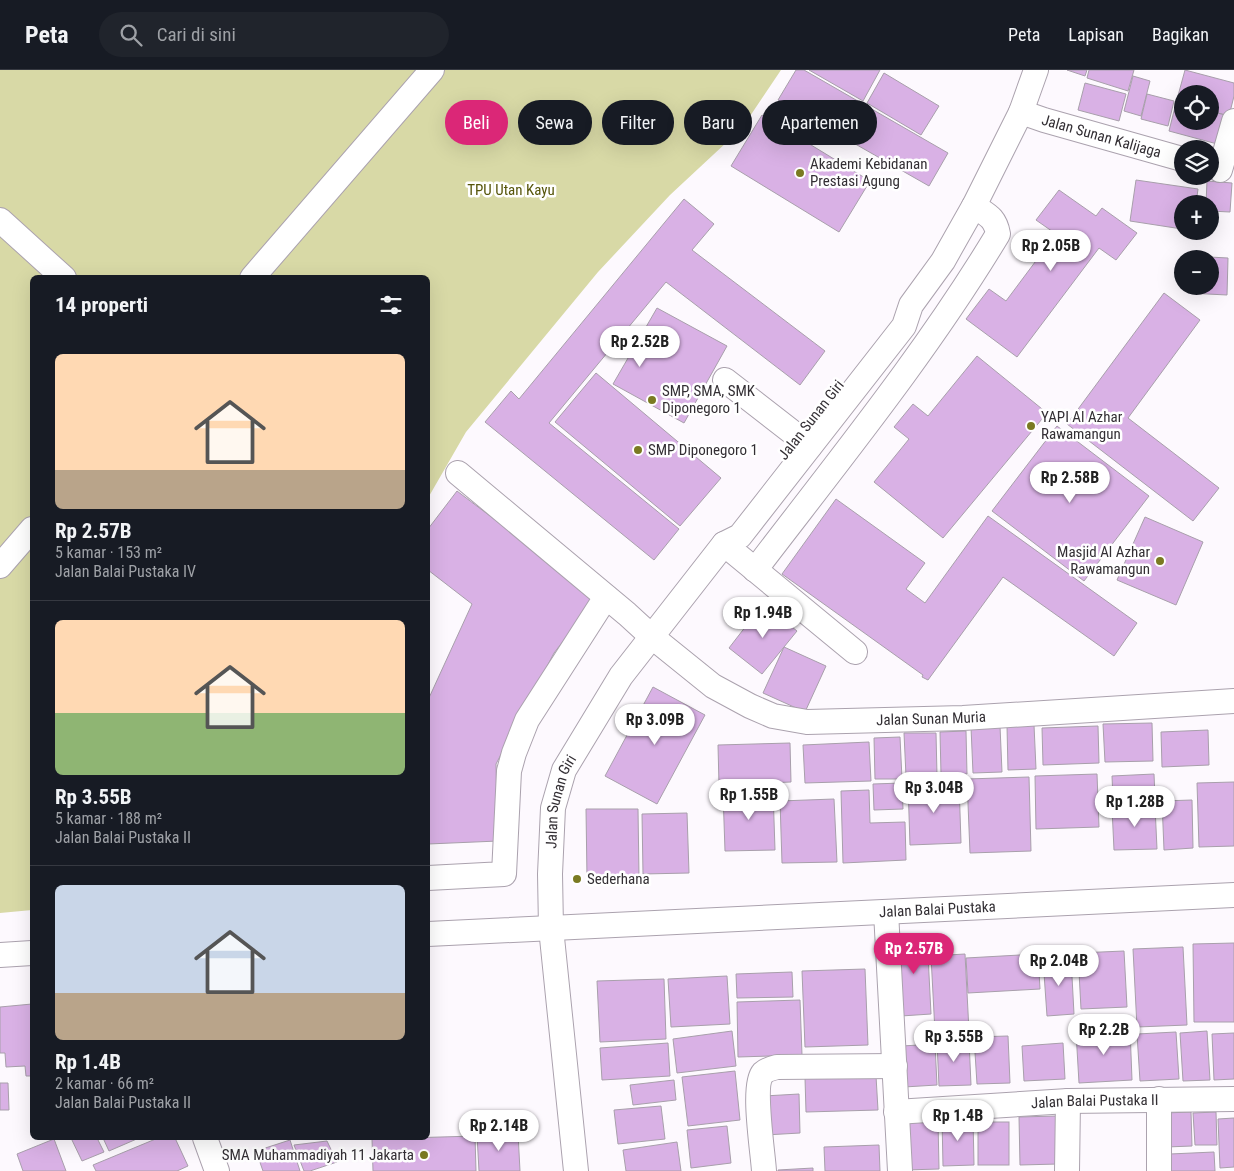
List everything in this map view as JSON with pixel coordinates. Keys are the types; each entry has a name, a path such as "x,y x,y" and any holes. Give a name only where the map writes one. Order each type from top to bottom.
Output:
{"street":[{"path":"255,275 432,70"},
{"name":"Jalan Sunan Giri","path":"576,1171 550,928 553,808 564,770 621,676 724,544 740,536 775,478 804,442 891,317 907,316 943,261 974,206 1021,112 1036,70"},
{"name":"Jalan Sunan Kalijaga","path":"1021,112 1174,157"},
{"path":"1222,169 1234,121"},
{"path":"755,570 927,343 971,279 998,234 994,220 974,206"},
{"path":"0,220 61,275"},
{"path":"943,261 971,279"},
{"path":"907,316 927,343"},
{"path":"725,380 804,442"},
{"name":"Jalan Sunan Muria","path":"458,473 713,686 773,716 807,722 963,718 1234,702"},
{"path":"775,478 809,500"},
{"path":"0,566 30,532"},
{"path":"724,544 855,652"},
{"path":"430,878 504,874 509,771 514,753 527,720 606,597"},
{"name":"Jalan Balai Pustaka","path":"430,934 1234,895"},
{"path":"886,912 900,1171"},
{"path":"0,954 30,953"},
{"path":"764,1171 758,1104 760,1078 763,1073 777,1067 894,1066"},
{"path":"1159,1099 1160,1171"},
{"name":"Jalan Balai Pustaka II","path":"896,1112 1068,1101 1234,1099"},
{"path":"1067,1171 1068,1101"},
{"path":"206,1140 217,1171"}],"green space":[{"name":"TPU Utan Kayu","path":"0,70 781,70 752,113 752,100 684,100 684,145 724,145 670,195 598,272 466,432 430,495 430,275 30,275 30,910 0,913"}],"building":[{"path":"796,70 804,70 856,100 778,100"},
{"path":"809,70 880,70 864,100"},
{"path":"1067,70 1087,70 1085,76"},
{"path":"1089,70 1134,70 1128,91 1087,78"},
{"path":"1185,70 1234,83 1234,96 1229,116 1219,113 1219,85 1181,85"},
{"path":"884,73 939,106 921,135 877,109 877,100 869,100"},
{"path":"1133,76 1150,81 1141,116 1124,111"},
{"path":"1085,83 1126,94 1119,121 1078,110"},
{"path":"1147,94 1174,101 1168,126 1141,119"},
{"path":"1174,111 1174,130 1219,130 1219,113 1229,116 1221,145 1219,144 1219,140 1202,140 1169,131"},
{"path":"877,112 948,153 929,186 857,145 877,145"},
{"name":"Akademi Kebidanan Prestasi Agung","path":"762,115 762,145 811,145 870,181 839,232 731,166 744,145 752,145 752,131"},
{"path":"1136,180 1198,189 1197,195 1174,195 1174,228 1130,221"},
{"path":"1219,182 1232,183 1230,212 1219,211 1219,195 1206,195 1207,185 1219,185"},
{"path":"1059,190 1096,216 1102,208 1137,233 1116,260 1099,248 1017,357 966,319 989,289 1006,301 1056,234 1036,220"},
{"path":"684,199 714,224 692,250 825,351 800,385 666,282 549,423 679,529 654,560 485,422 511,391 519,399"},
{"path":"1219,258 1228,258 1227,295 1219,295"},
{"path":"1164,293 1200,320 1128,418 1219,488 1193,521 1067,424"},
{"path":"657,308 727,346 684,423 613,384"},
{"path":"977,356 1047,413 943,538 874,482 909,439 894,427 913,404 928,416"},
{"name":"SMP Diponegoro 1","path":"596,373 721,478 680,526 555,422"},
{"path":"1057,426 1149,496 1084,581 992,511"},
{"path":"457,491 597,597 554,653 496,764 498,841 430,844 430,696 472,604 430,572 430,526"},
{"path":"836,499 925,563 906,589 925,603 988,516 1137,623 1114,656 1003,577 928,680 782,574"},
{"name":"Masjid Al Azhar Rawamangun","path":"1145,517 1203,542 1176,605 1117,580"},
{"path":"763,604 797,631 762,674 729,648"},
{"path":"784,647 826,666 805,712 763,693"},
{"path":"653,687 705,715 657,804 605,776"},
{"path":"1152,723 1153,761 1105,762 1103,724"},
{"path":"1034,725 1036,769 1008,770 1007,726"},
{"path":"1000,726 1002,772 973,773 971,727"},
{"path":"1098,726 1099,763 1043,765 1042,728"},
{"path":"1208,730 1209,765 1162,767 1161,732"},
{"path":"966,731 967,774 941,774 940,732"},
{"path":"904,733 936,733 937,775 906,776"},
{"path":"900,737 902,779 875,779 874,738"},
{"path":"869,742 871,781 805,783 803,745"},
{"path":"790,743 791,782 719,785 718,745"},
{"path":"1097,774 1099,827 1036,829 1035,776"},
{"path":"1154,774 1155,797 1113,799 1112,776"},
{"path":"1029,777 1031,851 970,853 967,779"},
{"path":"959,782 961,843 910,845 908,784"},
{"path":"1234,782 1234,846 1199,847 1197,783"},
{"path":"902,783 903,809 874,810 873,784"},
{"path":"773,790 775,850 725,851 723,792"},
{"path":"869,790 870,823 905,822 906,860 843,863 841,791"},
{"path":"834,799 837,862 782,863 780,801"},
{"path":"1192,800 1193,848 1164,850 1162,801"},
{"path":"1155,806 1157,849 1114,850 1112,808"},
{"path":"586,809 638,809 639,877 587,878"},
{"path":"687,813 689,873 643,874 642,814"},
{"path":"927,935 931,1014 901,1016 897,936"},
{"path":"1234,943 1234,1022 1194,1022 1193,944"},
{"path":"1183,947 1187,1025 1137,1027 1133,949"},
{"path":"1124,951 1127,1007 1081,1009 1078,953"},
{"path":"965,954 969,1031 935,1032 931,956"},
{"path":"1038,954 1040,989 968,993 966,958"},
{"path":"1071,958 1074,1014 1047,1016 1043,959"},
{"path":"865,969 868,1045 805,1047 802,971"},
{"path":"792,972 793,997 737,998 736,974"},
{"path":"727,976 730,1024 671,1027 668,979"},
{"path":"664,979 666,1039 600,1042 597,981"},
{"path":"800,1000 802,1055 738,1057 737,1002"},
{"path":"30,1004 30,1076 26,1076 25,1066 6,1067 5,1053 0,1053 0,1007"},
{"path":"1130,1029 1132,1080 1079,1083 1076,1032"},
{"path":"732,1031 736,1066 677,1073 673,1039"},
{"path":"1207,1031 1210,1080 1183,1081 1180,1033"},
{"path":"1176,1032 1179,1079 1140,1081 1137,1034"},
{"path":"1234,1033 1234,1079 1214,1080 1212,1034"},
{"path":"1008,1036 1010,1083 977,1084 974,1037"},
{"path":"969,1040 971,1085 939,1086 937,1042"},
{"path":"668,1043 670,1076 602,1080 600,1048"},
{"path":"1063,1043 1065,1079 1024,1081 1022,1046"},
{"path":"935,1044 937,1085 904,1087 902,1046"},
{"path":"735,1071 740,1120 688,1126 682,1077"},
{"path":"876,1076 878,1110 806,1112 805,1078"},
{"path":"674,1080 676,1100 633,1105 630,1085"},
{"path":"0,1083 8,1083 9,1110 0,1110"},
{"path":"799,1094 800,1133 765,1135 764,1096"},
{"path":"661,1106 665,1139 618,1144 614,1110"},
{"path":"1191,1112 1192,1146 1166,1147 1165,1113"},
{"path":"1216,1112 1217,1145 1195,1145 1193,1113"},
{"path":"1057,1116 1058,1164 1020,1165 1019,1117"},
{"path":"942,1118 973,1118 974,1165 943,1166"},
{"path":"1234,1118 1234,1167 1220,1168 1218,1119"},
{"path":"904,1121 938,1121 939,1169 905,1170"},
{"path":"978,1122 1009,1122 1009,1165 978,1165"},
{"path":"727,1126 731,1163 691,1168 687,1130"},
{"path":"518,1133 520,1171 479,1171 477,1135"},
{"name":"SMA Muhammadiyah 11 Jakarta","path":"475,1136 476,1171 373,1171 372,1140 430,1140 430,1137"},
{"path":"54,1140 66,1171 23,1171 17,1154"},
{"path":"72,1140 98,1140 104,1152 82,1161"},
{"path":"104,1140 134,1140 109,1151"},
{"path":"153,1140 176,1140 188,1166 177,1171 96,1171 93,1165"},
{"path":"290,1140 300,1171 263,1171 256,1151"},
{"path":"327,1141 337,1162 310,1171 304,1171 294,1145"},
{"path":"677,1142 681,1171 626,1171 623,1150"},
{"path":"879,1145 880,1171 825,1171 824,1147"},
{"path":"1214,1152 1215,1171 1171,1171 1170,1154"},
{"path":"813,1168 813,1171 778,1171 778,1170"}],"place":[{"name":"Akademi Kebidanan Prestasi Agung","path":"800,173"},
{"name":"SMP, SMA, SMK Diponegoro 1","path":"652,400"},
{"name":"YAPI Al Azhar Rawamangun","path":"1031,426"},
{"name":"SMP Diponegoro 1","path":"638,450"},
{"name":"Masjid Al Azhar Rawamangun","path":"1160,561"},
{"name":"Sederhana","path":"577,879"},
{"name":"SMA Muhammadiyah 11 Jakarta","path":"424,1155"}]}
